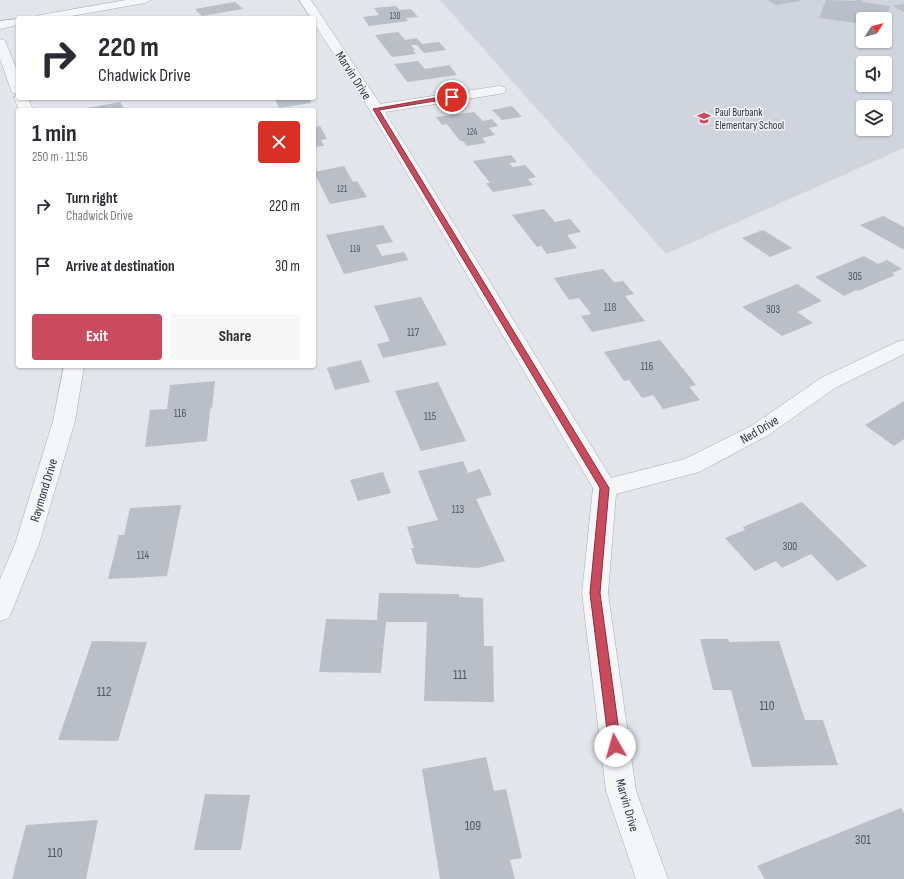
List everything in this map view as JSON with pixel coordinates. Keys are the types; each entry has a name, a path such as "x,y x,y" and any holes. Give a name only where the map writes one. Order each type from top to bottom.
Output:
{"street":[{"path":"52,16 145,0"},
{"name":"Marvin Drive","path":"305,0 315,16"},
{"name":"Marvin Drive","path":"316,17 376,109 605,488 595,593 621,791 652,879"},
{"path":"0,25 16,22"},
{"path":"0,43 16,85"},
{"path":"376,109 499,90"},
{"name":"Ned Drive","path":"605,488 691,466 759,431 828,383 904,346"},
{"name":"Raymond Drive","path":"0,610 27,544 64,421 74,368"}],"shaded area":[{"name":"Paul Burbank Elementary School","path":"440,0 904,0 904,148 666,254"}],"building":[{"path":"767,0 800,0 800,1 776,5"},
{"path":"826,0 863,0 862,2 890,6 889,12 856,12 856,23 819,18"},
{"path":"235,2 243,9 202,16 195,9"},
{"path":"904,4 904,12 893,6"},
{"path":"396,6 400,10 411,9 418,17 406,18 408,21 369,26 363,17 379,15 374,8"},
{"path":"398,32 405,40 417,38 422,44 439,42 446,50 424,53 417,45 411,45 416,54 392,57 375,35"},
{"path":"418,61 425,69 449,65 457,75 407,82 394,64"},
{"path":"276,100 310,100 311,103 279,108"},
{"path":"120,102 124,108 88,108"},
{"path":"512,106 522,117 502,120 492,110"},
{"path":"474,112 483,121 492,119 498,126 489,128 495,135 482,138 486,143 467,146 463,141 460,141 447,124 442,125 436,117"},
{"path":"320,126 327,139 321,140 324,146 316,147 316,127"},
{"path":"511,155 517,162 509,163 513,167 525,165 536,177 528,179 533,185 493,192 486,183 490,183 473,161"},
{"path":"344,166 353,182 357,181 367,197 330,204 316,176 316,172"},
{"path":"544,209 555,222 570,219 581,232 567,235 577,248 547,254 541,246 537,247 512,215"},
{"path":"883,216 904,227 904,250 860,225"},
{"path":"383,225 393,242 376,245 382,256 404,252 408,260 344,274 326,235"},
{"path":"763,230 792,248 770,257 742,238"},
{"path":"864,256 878,264 887,260 902,269 892,273 895,275 844,296 815,277"},
{"path":"603,269 614,282 623,281 634,294 625,296 645,321 592,332 581,316 591,314 579,298 569,300 554,278"},
{"path":"797,284 822,301 797,312 813,323 782,336 742,307"},
{"path":"421,297 447,345 383,358 377,344 390,341 374,306"},
{"path":"660,340 696,385 689,387 700,400 663,409 653,395 642,398 629,380 624,381 604,352"},
{"path":"361,360 370,382 335,390 327,368"},
{"path":"215,381 212,408 210,409 207,441 145,447 150,410 167,409 170,385"},
{"path":"438,382 466,441 421,451 395,391"},
{"path":"904,401 904,439 894,446 865,425"},
{"path":"463,461 468,473 480,469 492,495 476,499 505,561 478,568 416,564 411,548 414,548 407,527 438,520 418,471"},
{"path":"383,472 391,493 358,501 350,480"},
{"path":"802,502 867,566 837,581 811,554 782,568 776,561 755,571 725,538 745,530 743,527"},
{"path":"181,505 167,576 108,579 119,535 124,535 130,508"},
{"path":"379,593 459,594 459,597 483,598 484,646 493,646 494,702 424,701 427,622 386,622 381,673 319,672 326,619 377,620"},
{"path":"700,639 728,639 729,642 779,641 805,720 823,720 838,765 752,767 731,690 713,690"},
{"path":"92,641 147,642 118,741 58,740"},
{"path":"486,757 494,791 506,789 522,858 510,860 515,879 440,879 422,769"},
{"path":"205,794 250,795 241,850 194,850"},
{"path":"901,808 904,813 904,879 765,879 757,866"},
{"path":"98,820 86,879 12,879 26,825"}],"place":[{"name":"Paul Burbank Elementary School","path":"704,118"}],"route":[{"path":"452,97 376,109 605,488 595,593 615,746"}]}
